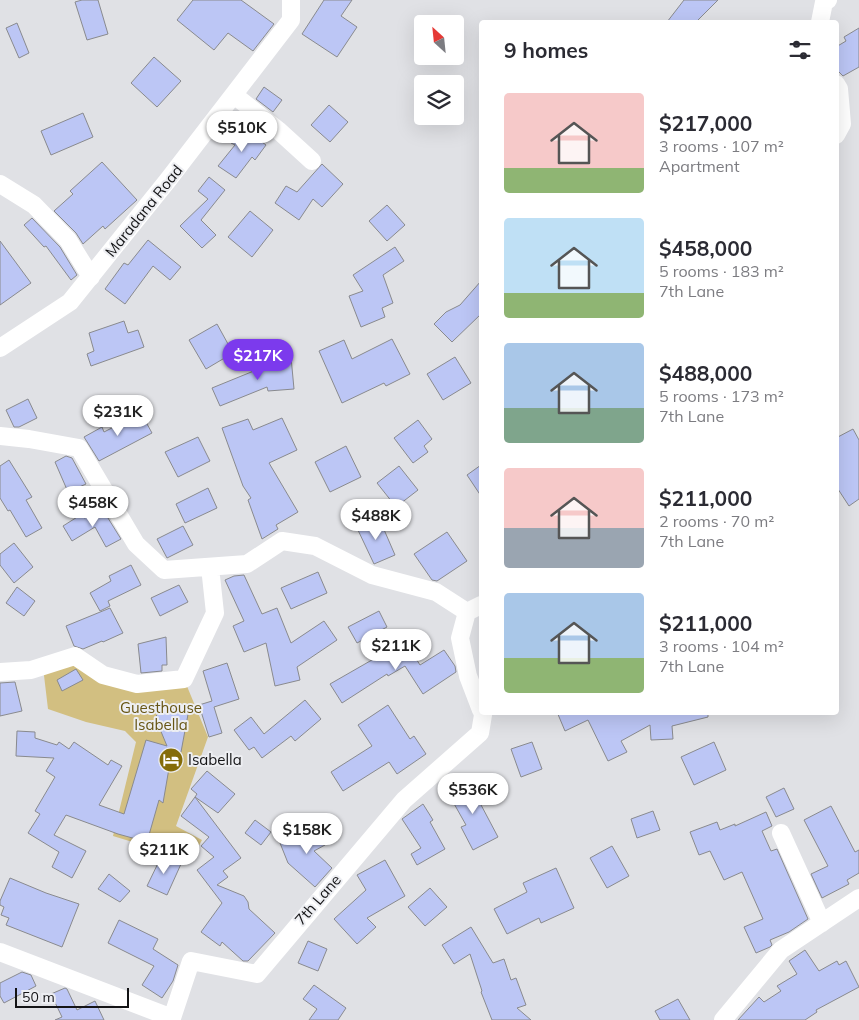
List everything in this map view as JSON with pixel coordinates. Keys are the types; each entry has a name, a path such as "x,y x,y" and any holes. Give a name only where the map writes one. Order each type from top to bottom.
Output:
{"street":[{"name":"Maradana Road","path":"0,348 70,302 168,180 291,20 291,0"},
{"path":"820,20 824,2 828,0"},
{"path":"839,89 842,124 839,130"},
{"path":"234,95 278,130 312,161"},
{"path":"0,184 34,204 68,240 90,277"},
{"name":"7th Lane","path":"0,436 79,448 136,544 164,570 247,564 282,541 315,546 372,575 436,592 474,608 460,638 468,676 479,704"},
{"path":"0,672 31,670 75,656 103,675 137,684 184,679 214,613 210,567"},
{"name":"7th Lane","path":"0,952 172,1018 191,960 257,974 404,800 480,733 483,715"},
{"path":"781,833 822,923"},
{"path":"723,1020 781,950 859,898"}],"green space":[{"name":"Guesthouse Isabella","path":"75,656 103,675 184,679 208,737 176,826 202,840 191,860 113,836 136,742 125,731 86,722 48,709 43,667"}],"building":[{"path":"98,0 108,34 87,40 75,2"},
{"path":"193,0 241,0 274,24 253,51 228,33 214,50 177,20"},
{"path":"324,0 352,0 341,16 357,27 337,57 302,34"},
{"path":"684,0 718,0 698,20 669,20"},
{"path":"17,23 29,53 19,58 6,28"},
{"path":"859,28 859,67 843,76 839,72 839,45 846,41 844,37"},
{"path":"154,57 181,81 157,107 131,83"},
{"path":"264,87 282,100 273,112 256,99"},
{"path":"329,105 348,122 330,142 311,125"},
{"path":"83,113 93,137 51,155 41,131"},
{"path":"242,127 266,145 255,160 252,157 236,178 218,166 235,145 231,143"},
{"path":"102,162 137,200 105,229 103,226 83,244 76,233 54,211 73,194 70,191"},
{"path":"322,164 343,184 322,207 313,199 299,220 275,203 286,186 297,192"},
{"path":"209,177 225,190 201,220 216,235 202,248 180,226 208,199 198,191"},
{"path":"387,205 405,225 387,241 369,221"},
{"path":"250,211 273,230 252,257 228,237"},
{"path":"32,218 60,247 77,275 71,280 46,246 44,247 24,225"},
{"path":"148,240 181,267 170,280 153,266 125,304 105,289 124,263 128,265"},
{"path":"0,241 31,283 0,305"},
{"path":"395,247 404,261 383,275 393,303 382,308 385,317 361,327 349,296 363,291 353,275"},
{"path":"479,283 479,316 452,342 434,324 446,312 460,305"},
{"path":"124,321 128,333 138,330 144,347 91,366 87,354 94,351 89,333"},
{"path":"217,324 233,353 206,369 189,340"},
{"path":"392,339 410,374 386,386 384,383 342,403 319,351 344,340 352,359"},
{"path":"291,357 294,389 268,391 267,387 220,406 212,388 266,366 265,359"},
{"path":"455,357 471,383 443,400 427,374"},
{"path":"28,399 37,418 19,427 14,427 6,410"},
{"path":"141,413 152,433 99,461 84,437 102,427 104,432"},
{"path":"282,418 297,450 269,463 298,512 276,525 278,529 262,539 248,500 251,498 243,486 222,428 248,419 253,430"},
{"path":"418,420 432,439 424,446 428,452 413,463 394,438"},
{"path":"853,429 859,440 859,499 849,506 839,491 839,436"},
{"path":"198,437 210,461 178,477 165,452"},
{"path":"346,446 361,477 330,492 315,462"},
{"path":"66,456 72,458 86,484 68,492 55,462"},
{"path":"9,460 32,497 26,500 42,528 26,537 10,510 8,511 0,498 0,466"},
{"path":"399,466 418,490 396,507 377,483"},
{"path":"479,466 479,493 467,475"},
{"path":"208,488 217,508 185,523 176,504"},
{"path":"103,510 121,539 106,547 95,527 72,541 63,526 82,514 84,518"},
{"path":"379,518 395,555 374,564 357,528"},
{"path":"183,526 193,545 167,558 157,539"},
{"path":"447,532 467,561 437,581 432,580 414,554"},
{"path":"14,543 33,567 14,583 0,565 0,554"},
{"path":"131,565 141,585 108,601 110,606 100,611 90,593 111,581 109,576"},
{"path":"318,572 327,593 291,609 281,588"},
{"path":"244,575 262,614 277,608 291,643 324,621 337,640 297,667 300,680 275,686 266,643 244,652 233,626 244,621 225,580 234,576"},
{"path":"179,585 188,602 160,616 151,598"},
{"path":"17,587 35,601 24,616 6,603"},
{"path":"110,608 123,633 83,649 74,646 66,626"},
{"path":"379,611 387,627 357,643 348,627"},
{"path":"166,637 167,665 162,665 162,671 141,673 138,644"},
{"path":"405,641 420,665 444,650 455,666 456,672 423,694 405,666 388,676 387,674 342,703 330,684"},
{"path":"227,663 239,699 214,707 222,733 209,737 199,705 212,701 203,671"},
{"path":"76,669 83,680 62,691 57,680"},
{"path":"15,682 22,711 0,716 0,683"},
{"path":"305,700 321,719 295,741 291,736 262,758 254,747 249,750 234,730 251,717 264,734"},
{"path":"388,705 410,739 414,736 426,754 397,774 389,762 343,791 331,772 372,746 358,725"},
{"path":"170,706 175,713 189,709 181,752 172,751 163,803 159,800 147,842 118,834 66,815 54,835 86,851 72,878 52,867 59,852 28,833 40,814 35,811 55,777 46,771 54,758 16,756 17,731 35,732 35,738 57,745 59,742 69,749 74,742 108,765 111,760 122,766 99,805 124,814 146,740 167,746 155,717 163,709"},
{"path":"558,715 708,715 708,717 672,726 673,739 651,740 650,725 621,741 627,752 608,761 588,720 565,731"},
{"path":"532,742 542,769 521,777 511,749"},
{"path":"714,742 726,770 694,785 681,757"},
{"path":"207,771 235,794 218,813 195,797 197,794 191,789"},
{"path":"472,780 483,801 480,803 498,837 473,850 461,827 466,825 448,793"},
{"path":"784,788 794,809 776,817 766,797"},
{"path":"195,797 241,858 223,871 228,877 217,885 244,896 248,902 249,909 275,933 248,961 243,961 222,942 220,946 201,932 222,903 197,870 214,857 201,846 209,837 181,816"},
{"path":"423,804 433,820 430,822 445,849 417,865 411,854 421,848 402,819"},
{"path":"831,806 855,852 859,850 859,873 847,880 849,884 822,898 811,874 828,866 804,820"},
{"path":"653,811 660,830 637,838 631,819"},
{"path":"766,812 772,826 762,831 771,851 777,849 808,919 789,932 770,940 772,945 770,947 756,953 744,927 763,919 742,872 724,880 710,851 699,855 690,832 717,822 720,830 735,824 735,826"},
{"path":"255,820 271,832 261,845 245,833"},
{"path":"316,826 325,845 314,851 332,868 315,887 288,863 280,843"},
{"path":"612,846 629,876 607,888 590,858"},
{"path":"162,855 181,864 167,895 147,886"},
{"path":"385,860 405,896 367,918 376,927 357,944 334,919 366,890 357,875"},
{"path":"556,868 574,908 541,923 539,918 507,934 494,909 527,892 523,883"},
{"path":"109,874 130,891 120,902 98,889"},
{"path":"10,878 79,904 62,947 6,925 9,918 1,915 4,907 0,905 0,901"},
{"path":"430,888 447,907 425,926 408,907"},
{"path":"119,920 158,939 153,949 178,965 173,981 162,998 142,985 154,966 108,943"},
{"path":"471,927 493,963 504,959 511,980 516,978 526,1005 517,1008 531,1020 492,1020 481,992 470,954 454,964 442,945"},
{"path":"308,941 327,949 318,971 298,963"},
{"path":"805,950 819,971 837,961 839,965 846,961 859,987 816,1010 817,1012 805,1020 738,1020 759,997 764,1002 781,991 777,986 797,974 789,961"},
{"path":"22,972 31,975 36,986 4,1003 0,996 0,983"},
{"path":"314,985 346,1008 338,1020 309,1020 317,1009 303,999"},
{"path":"65,988 77,1010 95,1001 104,1020 55,1020 62,1017 51,994"},
{"path":"678,999 690,1020 660,1020 655,1011"}],"place":[{"name":"Isabella","path":"171,760"}]}
